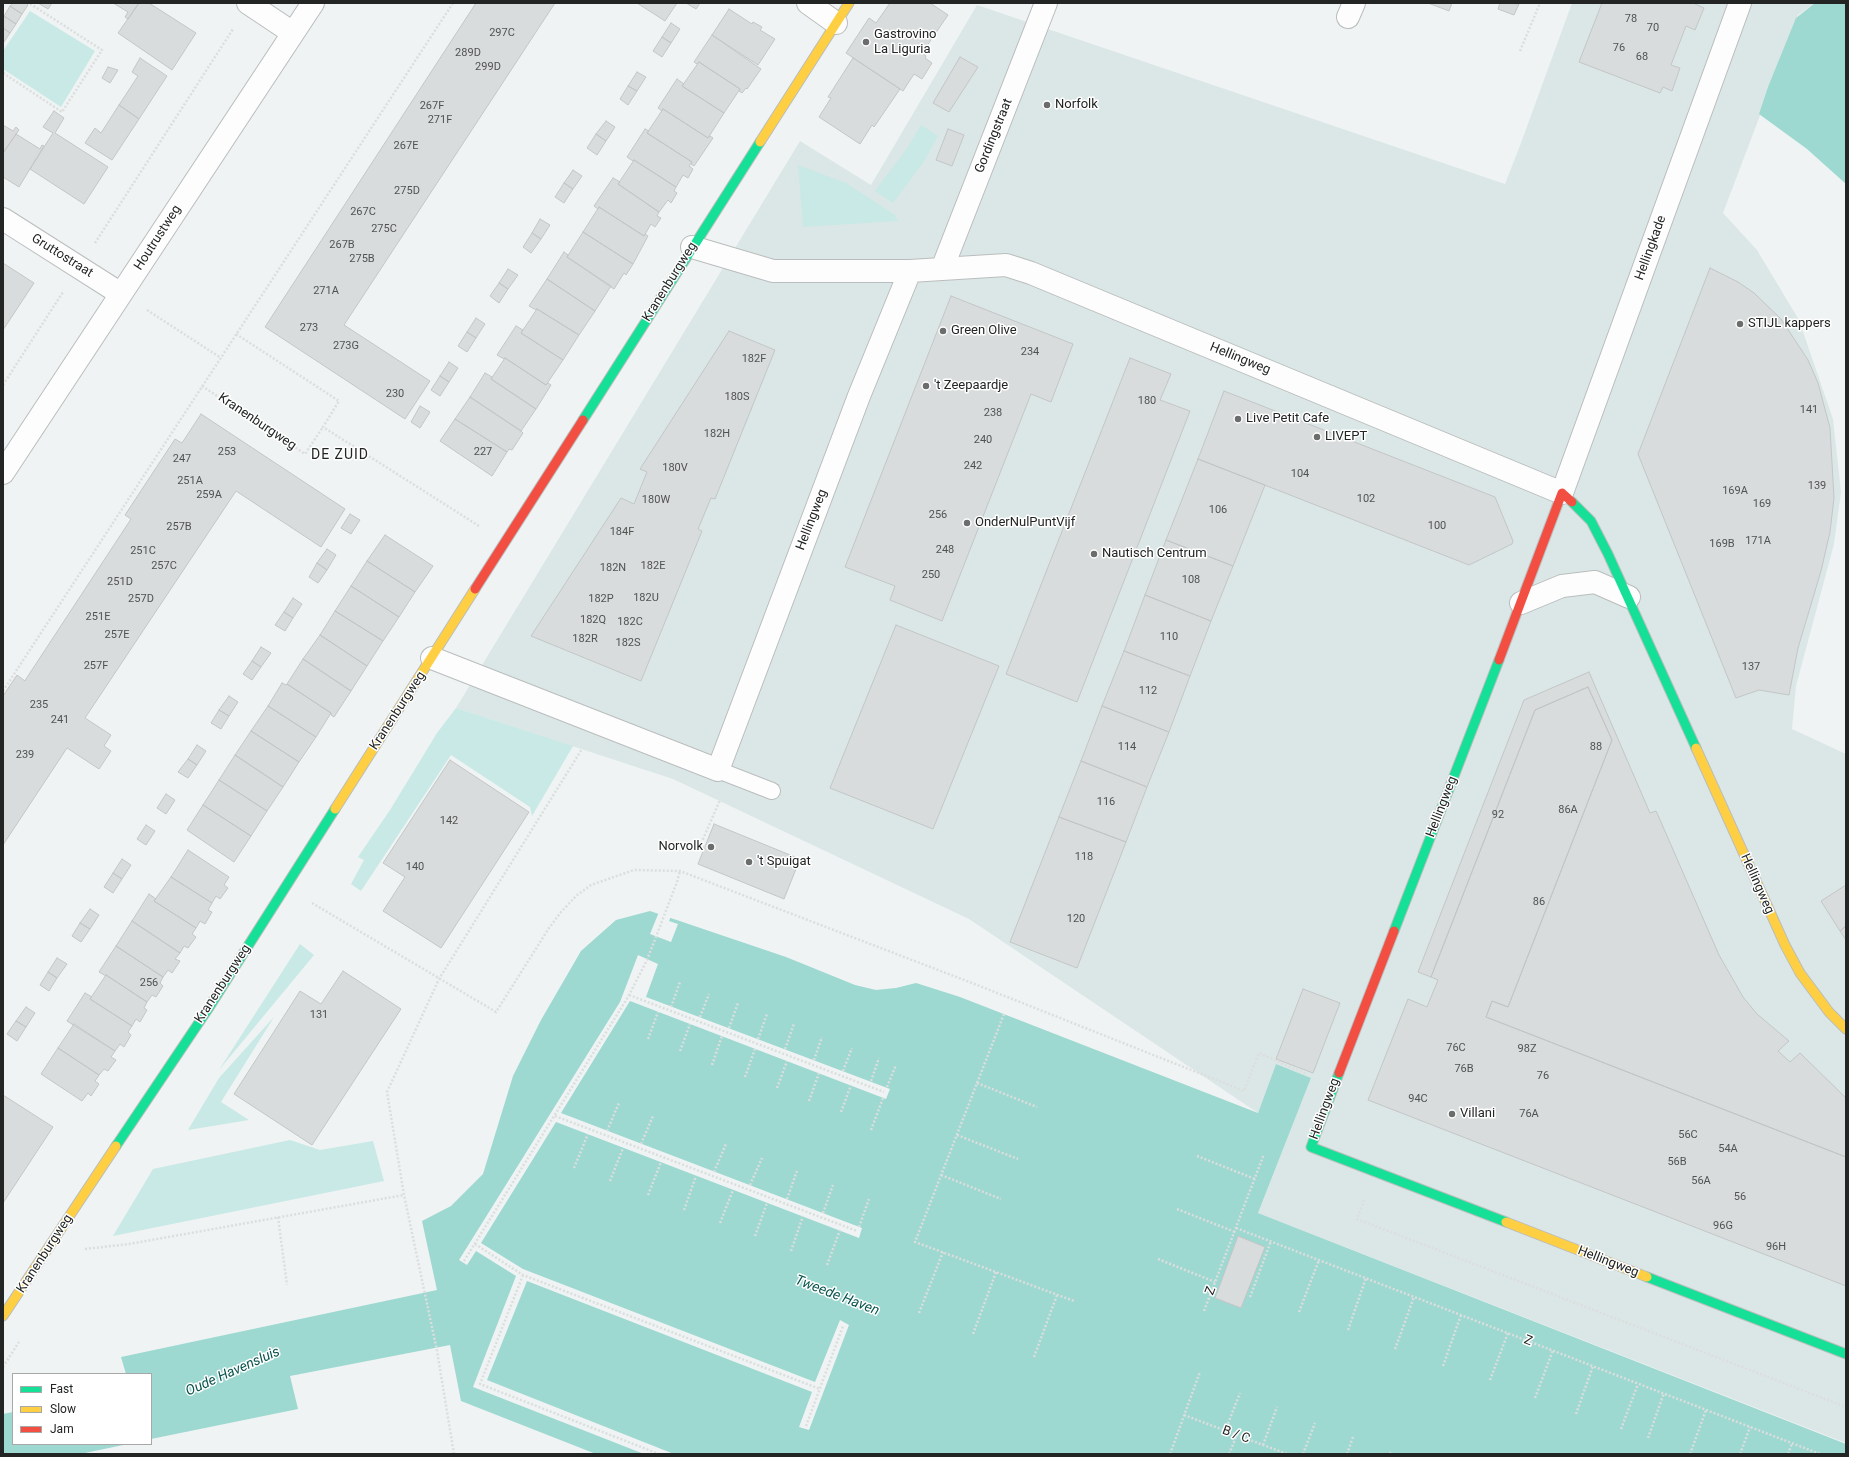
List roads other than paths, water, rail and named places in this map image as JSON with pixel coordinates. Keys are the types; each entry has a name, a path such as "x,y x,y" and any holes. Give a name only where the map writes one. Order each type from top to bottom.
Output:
{"street":[{"path":"249,3 293,33"},
{"name":"Houtrustweg","path":"3,473 313,3"},
{"path":"808,3 836,22"},
{"name":"Kranenburgweg","path":"5,1309 208,1009 692,247 849,3"},
{"name":"Gordingstraat","path":"942,269 1046,3"},
{"name":"Hellingkade","path":"1562,493 1740,3"},
{"name":"Gruttostraat","path":"3,219 121,294"},
{"name":"Hellingweg","path":"692,247 773,271 910,271 1006,265 1030,273 1562,493 1591,521 1629,597 1784,945 1808,984 1829,1012 1846,1029"},
{"name":"Hellingweg","path":"724,773 859,396 910,271"},
{"name":"Hellingweg","path":"1562,493 1522,603 1333,1086 1311,1147 1846,1354"},
{"path":"1522,603 1562,586 1595,582 1629,597"},
{"name":"Kranenburgweg","path":"432,658 598,722 724,773"}],"lane":[{"path":"724,773 772,791"}],"water":[{"path":"1815,3 1846,3 1846,184 1807,149 1759,114 1768,87 1796,18"},
{"path":"650,911 786,957 855,985 876,990 896,988 916,983 960,997 1258,1113 1276,1064 1311,1078 1258,1213 1846,1444 1846,1454 596,1454 461,1401 450,1345 290,1376 298,1409 152,1439 152,1373 126,1373 121,1357 437,1290 422,1221 451,1206 483,1174 513,1076 541,1020 581,951 616,920"},
{"path":"12,1412 12,1445 123,1445 80,1454 3,1454 3,1414"}],"place":[{"name":"Gastrovino La Liguria","path":"866,42"},
{"name":"Norfolk","path":"1047,105"},
{"name":"STIJL kappers","path":"1740,324"},
{"name":"Green Olive","path":"943,331"},
{"name":"'t Zeepaardje","path":"926,386"},
{"name":"Live Petit Cafe","path":"1238,419"},
{"name":"LIVEPT","path":"1317,437"},
{"name":"OnderNulPuntVijf","path":"967,523"},
{"name":"Nautisch Centrum","path":"1094,554"},
{"name":"Norvolk","path":"711,847"},
{"name":"'t Spuigat","path":"749,862"},
{"name":"Villani","path":"1452,1114"}],"district":[{"name":"DE ZUID","path":"340,455"}],"water label":[{"name":"Tweede Haven","path":"837,1296"},
{"name":"Oude Havensluis","path":"233,1372"}]}
